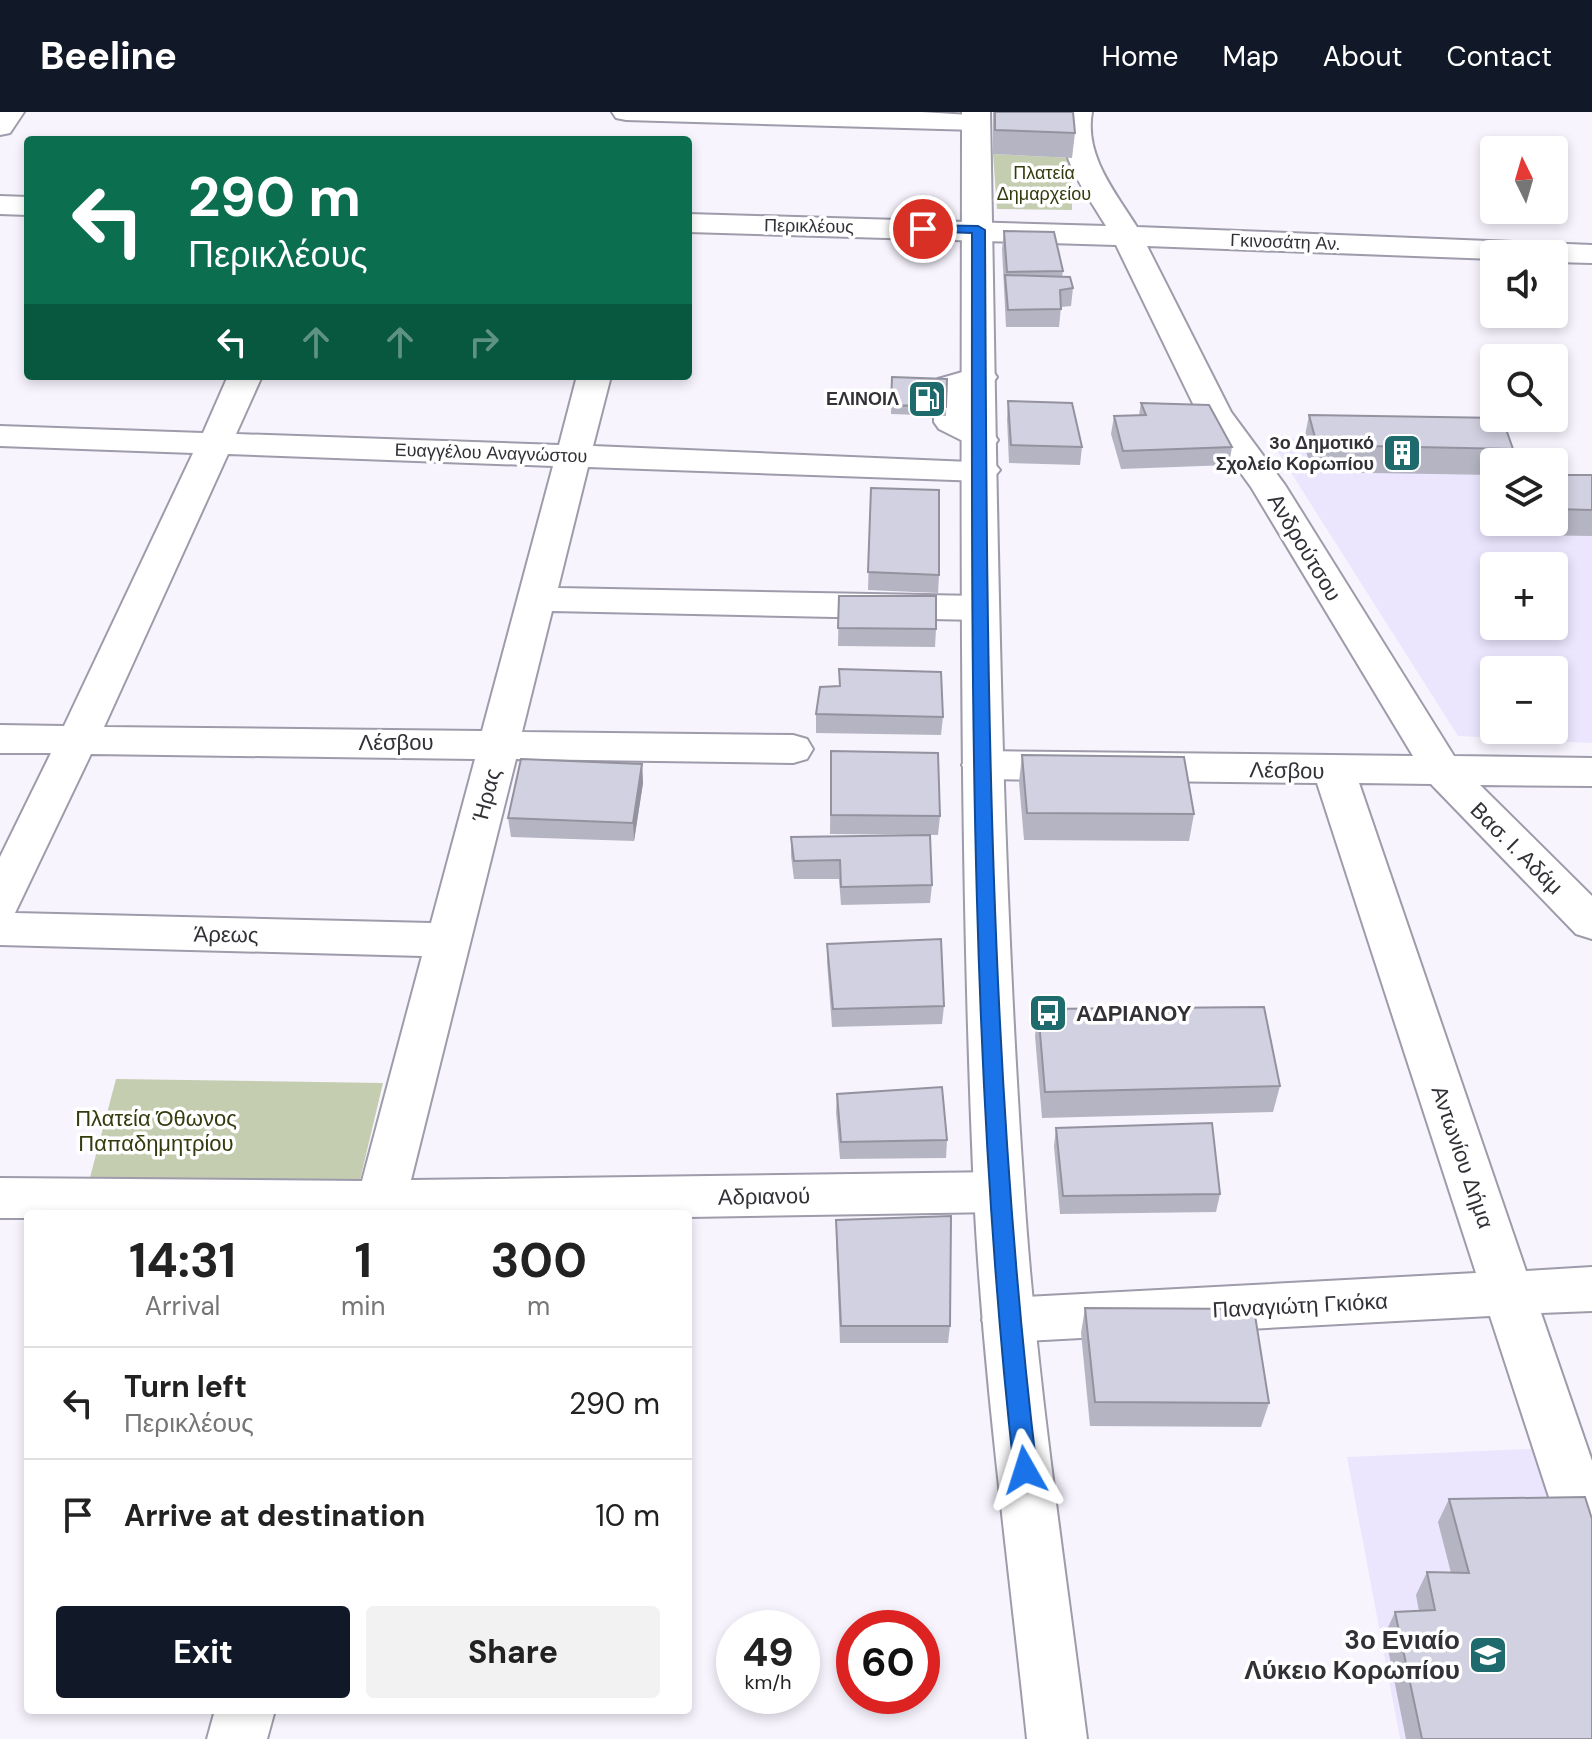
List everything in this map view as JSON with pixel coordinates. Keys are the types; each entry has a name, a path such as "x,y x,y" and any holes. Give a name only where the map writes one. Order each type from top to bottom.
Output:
{"street":[{"path":"0,127 10,112"},
{"path":"626,112 976,117 982,765 999,1192 1008,1320 1057,1739"},
{"path":"649,136 654,112"},
{"name":"Ανδρούτσου","path":"1078,112 1074,132 1085,166 1127,236 1215,414 1267,485 1443,772"},
{"path":"0,205 24,206"},
{"name":"Περικλέους","path":"692,223 978,230"},
{"name":"Γκινοσάτη Αν.","path":"978,230 1592,254"},
{"path":"0,902 165,556 243,380"},
{"name":"Ήρας","path":"380,1208 593,380"},
{"name":"Ευαγγέλου Αναγνώστου","path":"0,436 576,456 981,455"},
{"path":"539,599 979,608"},
{"name":"Λέσβου","path":"0,739 793,749"},
{"name":"Λέσβου","path":"982,765 1592,772"},
{"name":"Αντωνίου Δήμα","path":"1334,771 1592,1543"},
{"name":"Βασ. Ι. Αδάμ","path":"1443,772 1592,923"},
{"name":"Άρεως","path":"0,929 451,940"},
{"name":"Αδριανού","path":"0,1198 380,1208 999,1192"},
{"name":"Παναγιώτη Γκιόκα","path":"1008,1320 1592,1289"},
{"path":"237,1739 244,1714"}],"shaded area":[{"path":"1269,438 1498,442 1497,448 1480,448 1480,536 1568,536 1568,514 1592,499 1592,743 1568,742 1568,656 1480,656 1480,737 1458,736"},
{"name":"3ο Ενιαίο Λύκειο Κορωπίου","path":"1550,1448 1592,1739 1400,1739 1347,1457"}],"green space":[{"name":"Πλατεία Δημαρχείου","path":"993,154 1072,158 1072,210 997,209"},
{"name":"Πλατεία Όθωνος Παπαδημητρίου","path":"116,1079 383,1083 360,1180 88,1185"}],"building":[{"path":"995,112 1073,112 1075,133 995,130"},
{"path":"1004,231 1054,232 1063,271 1007,272"},
{"path":"1005,275 1070,277 1073,288 1060,290 1061,309 1008,310"},
{"path":"892,377 947,379 946,407 891,405"},
{"path":"1008,401 1072,403 1082,447 1011,445"},
{"path":"1141,403 1209,405 1232,447 1123,451 1114,416 1146,415"},
{"path":"1309,415 1480,418 1480,432 1507,432 1513,448 1480,448 1317,445"},
{"path":"1568,475 1592,475 1592,510 1568,509"},
{"path":"871,488 939,490 939,575 868,572"},
{"path":"839,596 936,596 936,629 838,628"},
{"path":"839,669 941,672 943,717 816,714 820,687 840,686"},
{"path":"831,751 938,753 940,816 831,815"},
{"path":"1022,755 1184,757 1194,814 1027,813"},
{"path":"521,759 642,764 633,823 508,818"},
{"path":"930,835 932,885 841,887 840,860 794,861 791,837"},
{"path":"941,939 944,1006 833,1009 827,944"},
{"path":"1264,1007 1280,1086 1045,1092 1038,1009"},
{"path":"942,1087 947,1140 841,1142 837,1094"},
{"path":"1212,1123 1220,1194 1063,1196 1056,1128"},
{"path":"951,1216 950,1326 841,1326 836,1220"},
{"path":"1085,1308 1254,1309 1269,1403 1095,1402"},
{"name":"3ο Ενιαίο Λύκειο Κορωπίου","path":"1585,1497 1592,1519 1592,1739 1422,1739 1395,1612 1435,1610 1427,1572 1469,1573 1449,1499"}],"place":[{"name":"ΕΛΙΝΟΙΛ","path":"927,399"},
{"name":"3ο Δημοτικό Σχολείο Κορωπίου","path":"1402,453"},
{"name":"ΑΔΡΙΑΝΟΥ","path":"1048,1013"},
{"name":"3ο Ενιαίο Λύκειο Κορωπίου","path":"1488,1655"}],"route":[{"path":"923,229 978,230 982,765 999,1192 1008,1320 1025,1470"}]}
